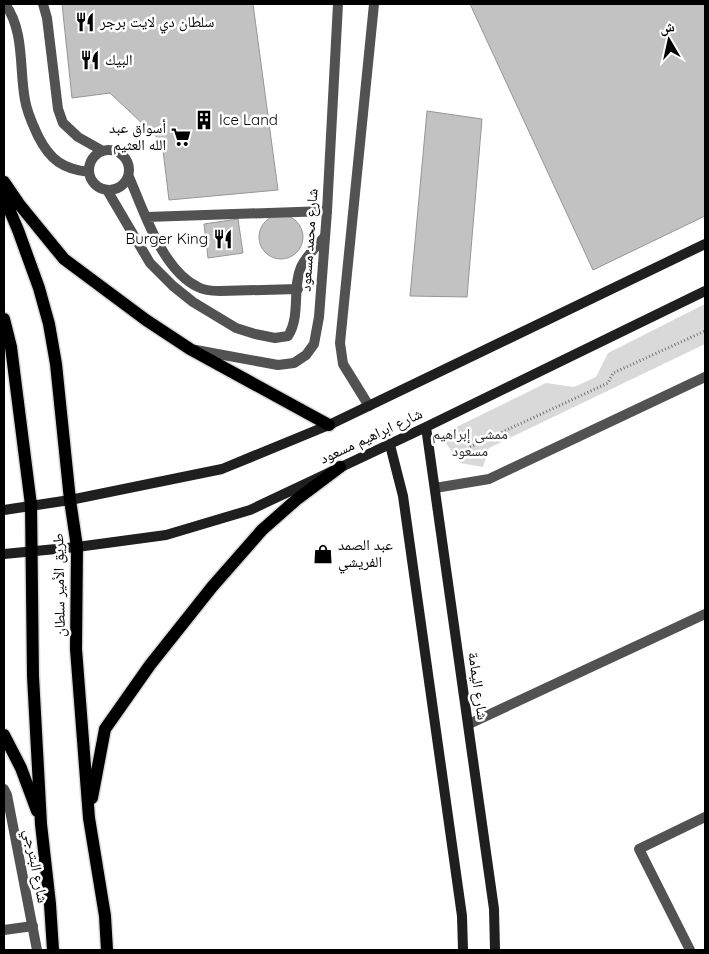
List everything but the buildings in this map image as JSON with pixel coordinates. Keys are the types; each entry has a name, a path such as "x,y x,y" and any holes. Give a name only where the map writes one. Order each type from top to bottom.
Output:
{"main road":[{"path":"4,182 19,204 64,259 152,325 329,425"},
{"name":"طريق الأمير سلطان","path":"4,197 39,288 49,324 56,364 70,500 77,547 76,649 89,818 105,916 108,950"},
{"name":"شارع ابراهيم مسعود","path":"70,500 222,469 329,425 705,244"},
{"name":"شارع ابراهيم مسعود","path":"31,552 166,535 250,510 390,445 705,291"},
{"name":"طريق الأمير سلطان","path":"4,319 11,347 32,505 33,676 41,824 53,950"},
{"name":"شارع اليمامة","path":"426,427 494,909 495,950"},
{"path":"390,445 403,496 462,916 463,950"},
{"path":"89,818 105,729 150,665 212,587 262,530 296,500 340,467"},
{"path":"4,510 70,500"},
{"path":"4,554 31,552"},
{"path":"4,735 21,768 41,824"}],"street":[{"path":"5,4 17,25 25,102 31,122 50,156 72,170 88,172"},
{"path":"43,4 47,18 58,109 63,123 78,137 103,150 112,150 120,153 127,159 130,168 129,177 124,185 116,190 98,188 91,181 88,172 90,163 95,155 103,150"},
{"name":"شارع محمد مسعود","path":"190,348 278,365 294,363 306,355 314,344 317,331 327,211 338,4"},
{"path":"369,406 343,364 340,343 374,4"},
{"path":"129,177 159,245 173,266 185,279 198,288 220,291 298,289"},
{"path":"107,190 150,263 160,275 194,302 236,328 255,334 275,338 288,336 293,328 299,275 302,266 325,236"},
{"path":"147,217 327,211"},
{"path":"435,488 489,479 705,377"},
{"path":"468,724 705,614"},
{"name":"شارع البترجي","path":"4,789 7,794 37,950"},
{"path":"690,950 639,849 705,817"},
{"path":"4,930 33,926"}],"path":[{"path":"470,447 608,383 613,373 705,331"}],"green space":[{"name":"ممشى إبراهيم مسعود","path":"705,304 705,344 489,448 483,467 460,463 440,435 546,383 574,387 596,377 608,353"}],"place":[{"name":"سلطان دي لايت برجر","path":"85,22"},
{"name":"البيك","path":"90,60"},
{"name":"Ice Land","path":"204,120"},
{"name":"أسواق عبد الله العثيم","path":"181,137"},
{"name":"Burger King","path":"223,239"},
{"name":"عبد الصمد الفريشي","path":"323,554"}]}
